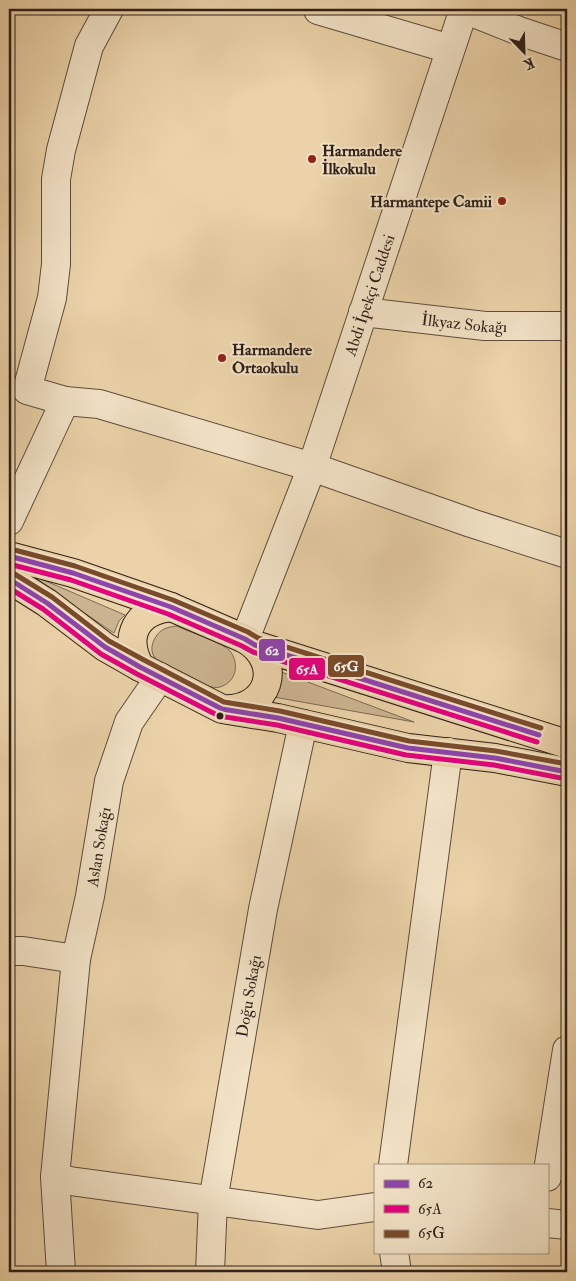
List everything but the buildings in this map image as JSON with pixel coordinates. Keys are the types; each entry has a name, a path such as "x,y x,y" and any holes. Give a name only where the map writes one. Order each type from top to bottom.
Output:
{"main road":[{"path":"9,556 73,573 171,607 250,642 567,744"},
{"path":"9,579 47,603 105,647 222,709 303,724 408,748 496,758 567,772"},
{"path":"150,672 134,656 133,632 139,622 148,614 159,608 171,607"},
{"path":"222,709 234,710 246,706 256,700 263,690 267,678 267,666 263,655 250,642"}],"street":[{"path":"109,9 90,46 61,150 56,179 56,264 52,298 27,390 65,401 99,404 312,467 471,523 567,554"},
{"path":"464,9 518,31 567,47"},
{"name":"Abdi İpekçi Caddesi","path":"250,642 312,467 464,9"},
{"path":"318,10 450,49"},
{"name":"İlkyaz Sokağı","path":"363,312 485,326 567,326"},
{"path":"9,521 65,401"},
{"name":"Aslan Sokağı","path":"61,1272 55,1177 76,960 90,896 109,781 129,722 150,672"},
{"name":"Doğu Sokağı","path":"210,1272 213,1201 263,909 303,724"},
{"path":"393,1164 448,752"},
{"path":"9,951 23,951 76,960"},
{"path":"548,1171 567,1050"},
{"path":"55,1177 70,1181 318,1215 374,1207"},
{"path":"548,1222 567,1225"},
{"path":"394,1254 397,1272"}],"shaded area":[{"path":"20,570 125,615 119,621 114,633"},
{"path":"177,626 212,640 229,650 235,660 235,671 230,681 220,687 209,686 174,672 158,662 153,655 152,647 155,638 164,629"},
{"path":"276,670 414,722 268,696"}],"transit line":[{"name":"65G","path":"11,549 75,566 173,600 258,638 541,728"},
{"name":"62","path":"9,556 73,573 171,607 255,645 539,735"},
{"name":"65A","path":"9,564 71,580 168,614 253,652 537,742"},
{"name":"65G","path":"13,573 52,597 109,641 224,702 280,711 409,741 496,751 567,764"},
{"name":"62","path":"9,579 47,603 105,647 222,709 278,718 408,748 495,758 567,772"},
{"name":"65A","path":"9,588 43,609 101,654 219,716 277,725 406,755 494,765 566,779"}],"place":[{"name":"Harmandere İlkokulu","path":"312,159"},
{"name":"Harmantepe Camii","path":"502,201"},
{"name":"Harmandere Ortaokulu","path":"222,358"}]}
